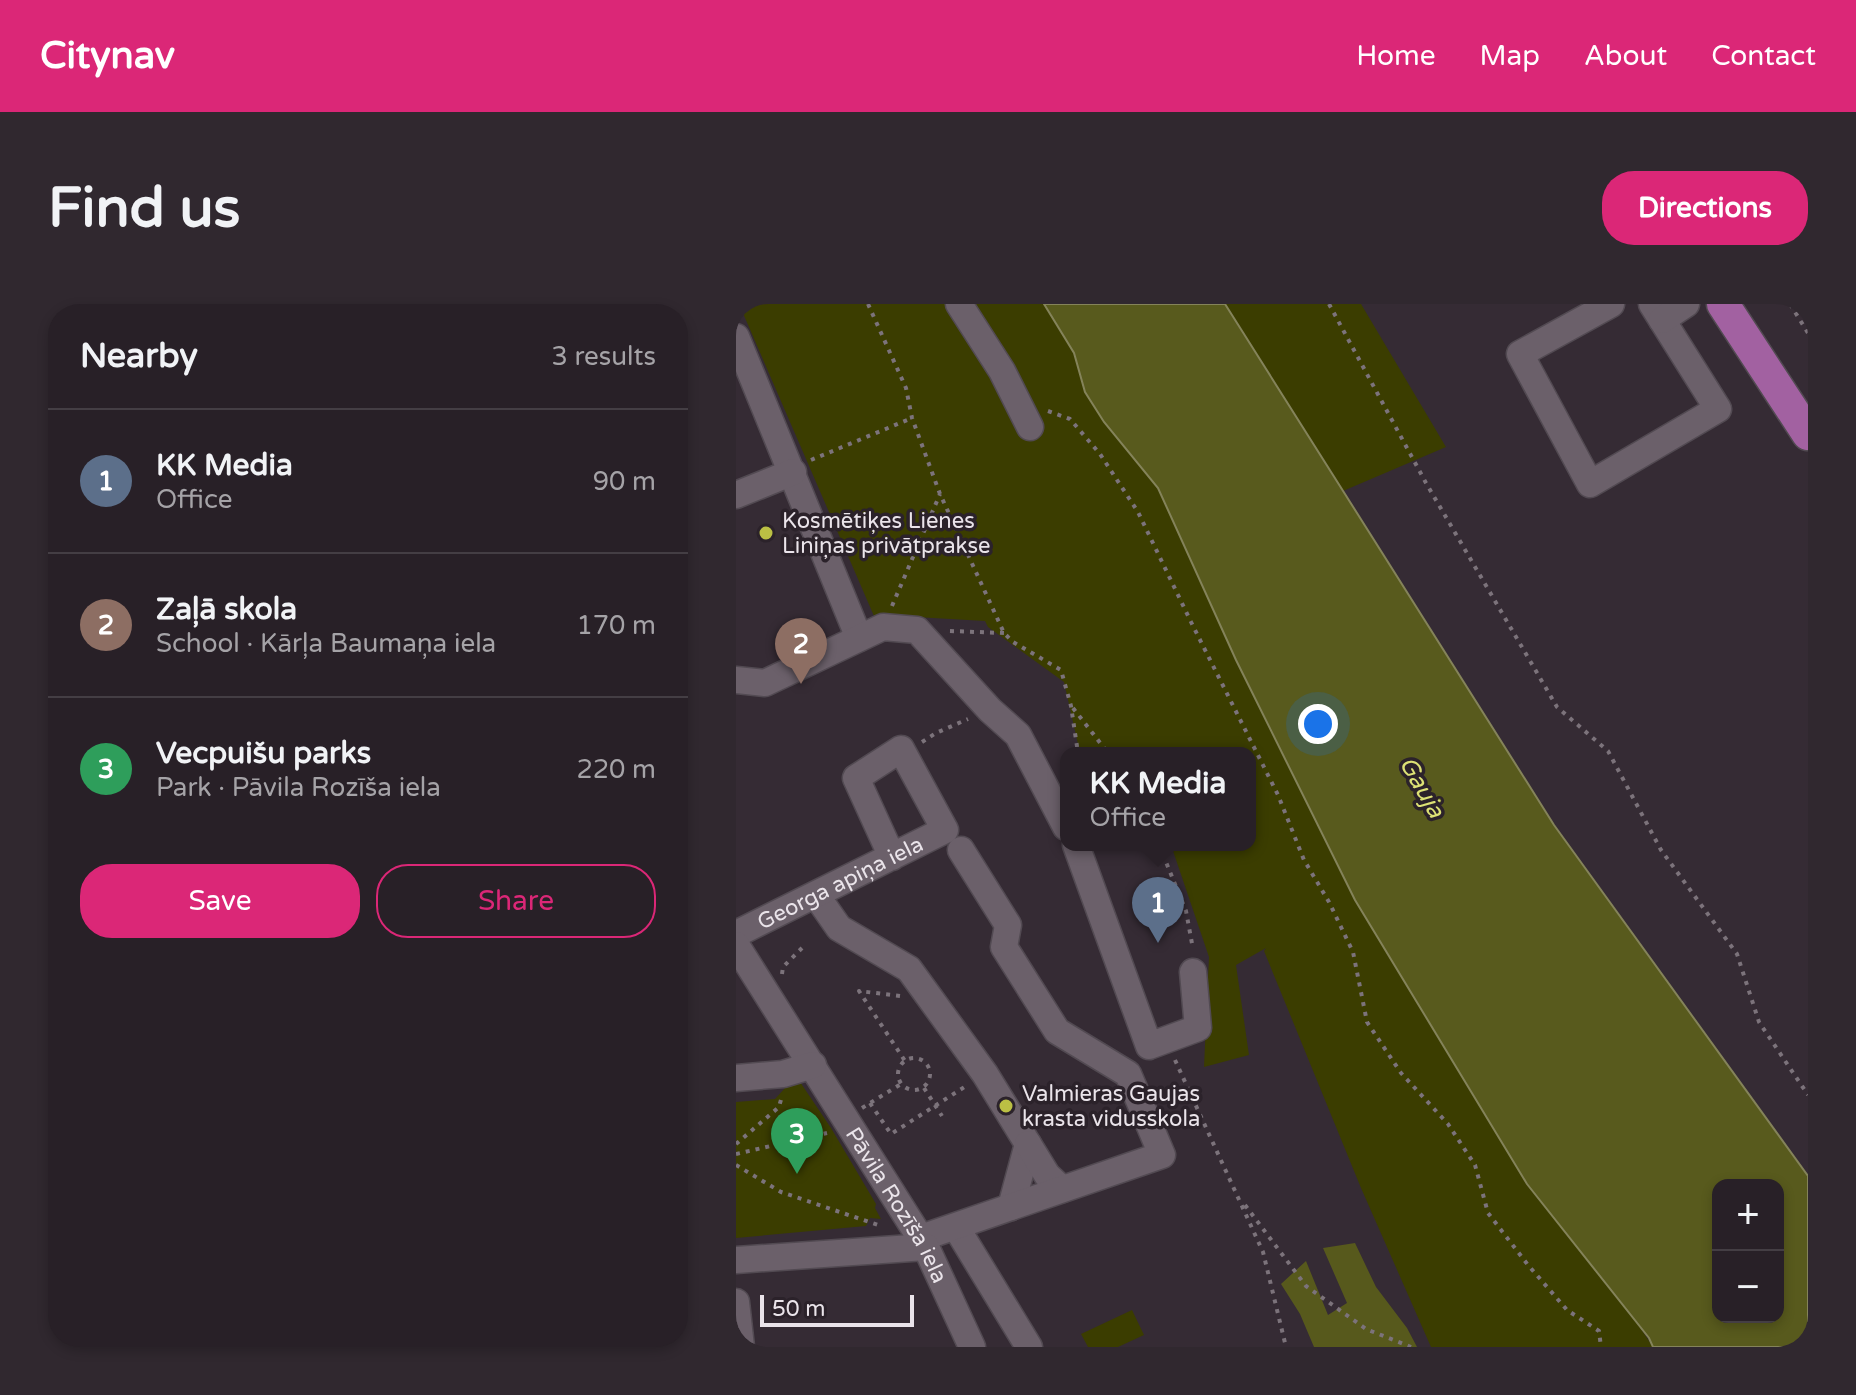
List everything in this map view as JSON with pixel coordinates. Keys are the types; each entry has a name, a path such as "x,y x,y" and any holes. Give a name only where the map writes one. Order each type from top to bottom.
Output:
{"main road":[{"path":"1723,304 1808,434"}],"street":[{"path":"959,304 1002,371 1030,427"},
{"path":"1611,304 1520,354 1590,484 1718,409 1657,312 1686,304"},
{"path":"736,337 799,467 859,638"},
{"path":"736,495 799,467"},
{"path":"736,680 765,683 883,627 917,630 990,710 1018,735 1060,816"},
{"path":"736,1260 924,1243 956,1227 1162,1155 1128,1074 1057,1031 1004,947 1008,925 953,840 901,749 856,778 892,857"},
{"name":"Georga apiņa iela","path":"736,934 892,857 953,840"},
{"path":"1078,851 1149,1046 1198,1028 1193,972"},
{"path":"816,895 839,928 909,969 985,1074 1047,1175 1062,1189"},
{"name":"Pāvila Rozīša iela","path":"736,945 924,1243 972,1347"},
{"path":"736,1078 783,1074 813,1065"},
{"path":"1011,1207 1028,1144"},
{"path":"956,1227 1029,1347"},
{"path":"736,1302 741,1347"}],"path":[{"path":"868,304 906,388 912,418 940,494 1004,633 1013,642 1061,670 1071,706 1077,747"},
{"path":"1329,304 1426,483 1557,707 1608,751 1661,850 1737,954 1759,1022 1808,1095"},
{"path":"1790,304 1808,333"},
{"path":"1018,401 1070,419 1100,454 1138,512 1254,747"},
{"path":"799,467 912,418"},
{"path":"891,608 940,494"},
{"path":"917,630 1004,633"},
{"path":"1071,706 1103,747"},
{"path":"936,733 974,717"},
{"path":"1256,751 1278,795 1304,860 1353,952 1367,1022 1401,1073 1448,1124 1475,1165 1488,1213 1567,1310 1599,1331 1601,1347"},
{"path":"1161,851 1186,911 1193,943 1193,972"},
{"path":"781,977 783,967 802,948"},
{"path":"905,1061 859,991 933,1000"},
{"path":"1166,1039 1263,1252 1286,1347"},
{"path":"913,1058 927,1065 929,1081 924,1088 915,1091 901,1084 898,1076 905,1061 913,1058"},
{"path":"736,1144 779,1107 783,1074"},
{"path":"901,1084 870,1103 891,1134 985,1074"},
{"path":"924,1088 942,1116"},
{"path":"736,1154 835,1131"},
{"path":"736,1165 781,1192 886,1228"},
{"path":"1238,1197 1306,1286 1366,1329 1411,1347"}],"shaded area":[{"path":"739,304 1044,304 1074,353 1085,392 1104,422 1158,488 1236,660 1355,900 1653,1347 1431,1347 1361,1188 1264,951 1266,948 1236,965 1249,1055 1204,1067 1209,957 1173,851 1256,851 1256,747 1079,747 1064,682 988,627 985,621 898,616 877,623"},
{"path":"1225,304 1361,304 1446,447 1343,491"},
{"path":"796,1076 831,1128 876,1204 881,1219 870,1218 866,1226 736,1238 736,1102 775,1099"},
{"path":"1355,1243 1376,1287 1407,1328 1417,1347 1314,1347 1300,1314 1281,1284 1306,1261 1328,1315 1347,1303 1323,1248"},
{"path":"1132,1310 1144,1335 1118,1347 1088,1347 1081,1334"}],"water":[{"name":"Gauja","path":"1044,304 1225,304 1554,825 1808,1176 1808,1347 1653,1347 1527,1184 1355,900 1236,660 1158,488 1104,422 1085,392 1074,353"}],"place":[{"name":"Kosmētiķes Lienes Liniņas privātprakse","path":"766,533"},
{"name":"Zaļā skola","path":"801,684"},
{"name":"KK Media","path":"1158,943"},
{"name":"Valmieras Gaujas krasta vidusskola","path":"1006,1106"},
{"name":"Vecpuišu parks","path":"797,1174"}]}
